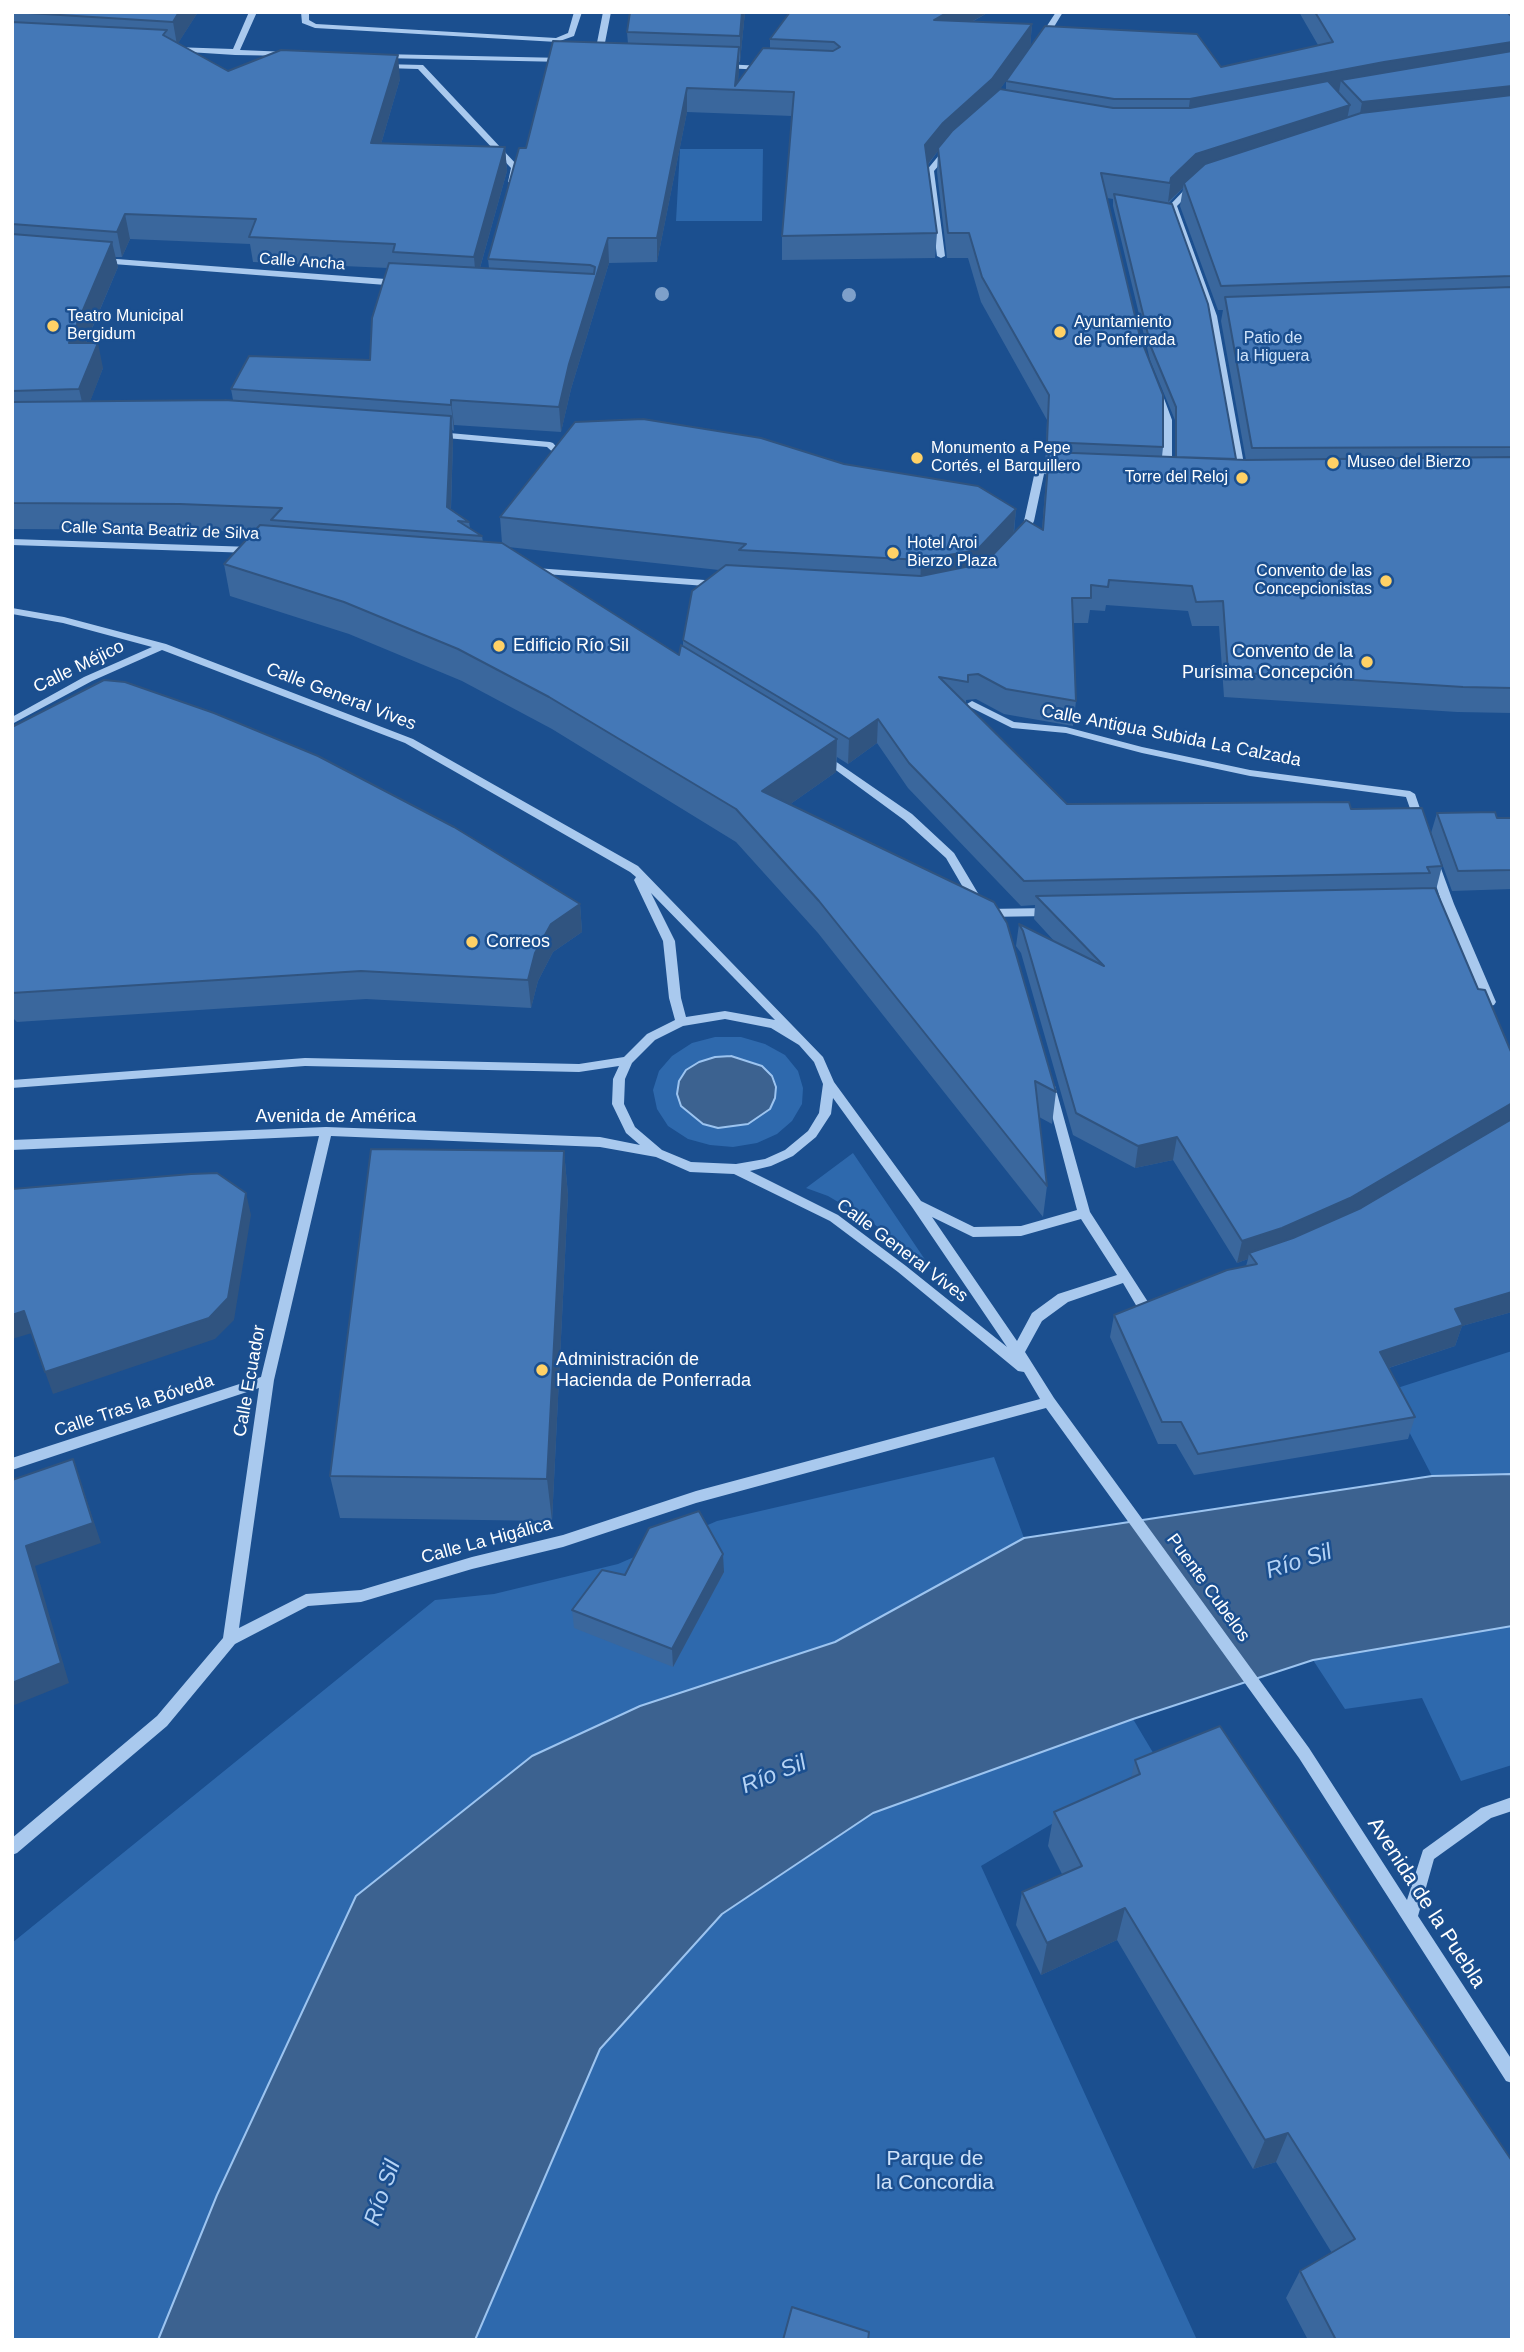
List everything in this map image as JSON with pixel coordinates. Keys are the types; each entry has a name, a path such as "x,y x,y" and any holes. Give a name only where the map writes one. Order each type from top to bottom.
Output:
{"street":[{"path":"235,53 253,12"},
{"path":"305,12 305,21 315,26 557,40 571,34 578,12"},
{"path":"598,61 607,12"},
{"path":"1039,44 1060,12"},
{"path":"159,49 301,54"},
{"path":"368,56 575,60"},
{"path":"587,61 612,61"},
{"path":"708,65 778,68"},
{"path":"380,66 420,67 515,169 508,195"},
{"path":"941,256 930,171 956,142"},
{"path":"1197,183 1173,206 1172,212 1213,316 1242,479"},
{"name":"Calle Ancha","path":"93,260 414,284"},
{"path":"1213,316 1227,316"},
{"path":"1153,382 1167,420 1167,478"},
{"path":"426,434 550,445 556,452"},
{"path":"1014,547 1029,521 1040,471 1078,473"},
{"path":"1155,477 1180,478"},
{"path":"1230,479 1255,479"},
{"name":"Calle Santa Beatriz de Silva","path":"12,542 265,551"},
{"path":"519,570 734,584"},
{"name":"Calle General Vives","path":"12,611 64,620 162,646 409,741 634,869 803,1042"},
{"name":"Calle Méjico","path":"12,721 88,679 162,646"},
{"name":"Calle Antigua Subida La Calzada","path":"972,704 1012,725 1066,730 1142,750 1250,773 1410,794 1423,831"},
{"path":"811,748 846,770 925,832 950,856 987,918 1066,911"},
{"path":"1431,855 1448,904 1496,1017"},
{"path":"634,869 669,941 675,998 681,1022"},
{"path":"1434,904 1448,904"},
{"path":"726,1015 751,1018 774,1024 803,1042 819,1060 828,1084 825,1114 812,1134 789,1153 778,1158 736,1170 690,1167 657,1153 630,1130 618,1104 619,1079 627,1061 651,1037 681,1022 726,1015"},
{"path":"12,1090 12,1084 305,1062 579,1068 627,1061"},
{"path":"1049,1081 1084,1213 1145,1308 1171,1297"},
{"name":"Calle General Vives","path":"828,1084 916,1204 1035,1377 1049,1402 1081,1445"},
{"name":"Avenida de América","path":"12,1145 326,1131 600,1142 657,1153"},
{"name":"Calle Ecuador","path":"230,1640 267,1380 326,1131"},
{"name":"Calle General Vives","path":"736,1170 834,1218 902,1269 1035,1377"},
{"path":"916,1204 972,1232 1021,1231 1084,1213"},
{"path":"1018,1352 1037,1317 1063,1298 1124,1278"},
{"name":"Calle Tras la Bóveda","path":"12,1464 267,1380"},
{"name":"Calle La Higálica","path":"12,1848 162,1721 230,1640 306,1600 361,1596 472,1563 563,1541 696,1497 1049,1402"},
{"name":"Puente Cubelos","path":"1081,1445 1304,1753"},
{"name":"Avenida de la Puebla","path":"1304,1753 1512,2075"},
{"path":"1410,1917 1428,1854 1486,1813 1512,1804"}],"green space":[{"path":"680,149 763,149 762,221 676,221"},
{"path":"715,1037 741,1037 765,1044 785,1055 798,1071 803,1088 802,1104 792,1121 777,1134 757,1143 733,1147 710,1145 688,1139 668,1126 657,1109 653,1090 659,1071 672,1056 692,1043"},
{"path":"853,1153 932,1270 869,1220 828,1196 806,1188"},
{"path":"1512,1351 1512,1474 1432,1476 1388,1391"},
{"path":"994,1457 1024,1538 835,1642 640,1706 532,1756 356,1896 217,2195 158,2340 12,2340 12,1943 435,1600 494,1594 618,1564 717,1521"},
{"path":"1512,1626 1512,1765 1461,1781 1422,1698 1345,1709 1313,1660"},
{"name":"Parque de la Concordia","path":"1133,1719 1158,1761 981,1866 1197,2340 475,2340 600,2049 722,1914 873,1813"}],"water":[{"path":"731,1056 762,1066 772,1076 776,1087 775,1098 770,1109 748,1124 718,1128 703,1124 681,1106 677,1094 679,1081 686,1070 699,1062"},
{"name":"Río Sil","path":"1512,1474 1512,1626 1313,1660 1133,1719 873,1813 722,1914 600,2049 475,2340 158,2340 217,2195 356,1896 532,1756 640,1706 835,1642 1024,1538 1432,1476"}],"building":[{"path":"12,12 179,12 173,22"},
{"path":"630,12 742,12 740,36 627,32"},
{"path":"790,12 948,12 934,20 1032,24 992,79 943,123 925,145 937,233 782,236 794,92 687,88 657,238 608,238 569,364 559,407 451,400 451,405 231,389 249,356 370,360 372,318 389,263 594,274 595,267 590,265 488,259 519,148 526,148 553,41 739,47 735,86 763,48 833,51 840,47 834,42 770,39"},
{"path":"1315,12 1507,12 1512,17 1512,42 1384,62 1190,99 1114,99 1006,81 1045,26 1197,34 1221,67 1333,42"},
{"path":"12,22 167,30 163,35 228,71 281,50 398,55 371,143 505,147 474,257 393,252 395,244 249,237 256,219 125,214 117,232 12,224"},
{"path":"1512,51 1512,86 1362,102 1341,80"},
{"path":"1328,81 1350,105 1196,154 1171,178 1170,183 1101,173 1140,337 1163,395 1163,447 1047,442 1049,395 982,277 969,233 948,233 938,148 952,131 1000,89 1113,108 1190,108"},
{"path":"1512,95 1512,276 1221,286 1184,183 1205,164 1361,113"},
{"path":"1114,194 1172,204 1208,304 1236,459 1176,457 1176,407 1151,347"},
{"name":"Teatro Municipal Bergidum","path":"12,234 112,242 69,343 98,343 79,389 12,391"},
{"path":"1512,287 1512,447 1252,448 1225,297"},
{"path":"225,400 451,416 447,507 469,522 458,521 482,536 271,520 282,508 180,504 12,503 12,402"},
{"path":"643,419 761,438 844,464 978,486 1016,509 977,550 921,560 739,550 746,544 500,517 575,422"},
{"path":"1049,452 1246,460 1512,457 1512,688 1228,672 1223,601 1196,602 1192,586 1109,580 1108,587 1091,585 1091,598 1072,598 1076,701 1006,689 978,674 968,675 968,682 939,677 1067,804 1349,802 1351,809 1422,808 1442,866 1427,867 1430,873 1024,881 909,763 878,719 849,739 683,640 692,591 726,565 921,576 985,563 1026,520 1043,530"},
{"path":"260,525 502,543 679,655 681,645 837,739 762,791 994,902 1007,923 1056,1092 1035,1081 1047,1186 819,901 736,809 549,697 458,649 344,602 224,564"},
{"path":"104,680 125,682 214,713 318,756 454,827 580,904 551,924 535,953 528,980 361,971 12,993 12,727"},
{"path":"1495,812 1497,818 1512,818 1512,870 1458,871 1437,813"},
{"path":"1435,888 1478,989 1485,990 1512,1054 1512,1103 1350,1198 1282,1228 1242,1241 1177,1137 1138,1146 1076,1113 1019,924 1104,966 1036,896"},
{"path":"1512,1119 1512,1292 1455,1309 1463,1325 1380,1352 1415,1417 1198,1454 1181,1422 1162,1422 1114,1315 1227,1270 1257,1264 1249,1253 1293,1238 1361,1208"},
{"path":"371,1149 564,1151 547,1479 330,1476"},
{"path":"217,1173 246,1193 228,1298 209,1318 45,1372 24,1311 12,1315 12,1189"},
{"path":"73,1459 93,1523 26,1546 61,1663 12,1683 12,1480"},
{"path":"699,1511 723,1554 672,1649 572,1610 602,1570 625,1575 649,1528"},
{"path":"1220,1726 1512,2161 1512,2340 1336,2340 1300,2271 1355,2239 1288,2133 1265,2140 1125,1908 1047,1943 1022,1892 1082,1866 1054,1812 1140,1774 1135,1760"},
{"path":"792,2307 869,2332 868,2340 783,2340"}],"place":[{"name":"Teatro Municipal Bergidum","path":"53,326"},
{"name":"Ayuntamiento de Ponferrada","path":"1060,332"},
{"name":"Monumento a Pepe Cortés, el Barquillero","path":"917,458"},
{"name":"Museo del Bierzo","path":"1333,463"},
{"name":"Torre del Reloj","path":"1242,478"},
{"name":"Hotel Aroi Bierzo Plaza","path":"893,553"},
{"name":"Convento de las Concepcionistas","path":"1386,581"},
{"name":"Edificio Río Sil","path":"499,646"},
{"name":"Convento de la Purísima Concepción","path":"1367,662"},
{"name":"Correos","path":"472,942"},
{"name":"Administración de Hacienda de Ponferrada","path":"542,1370"}],"park label":[{"name":"Patio de la Higuera","path":"1273,348"}]}
